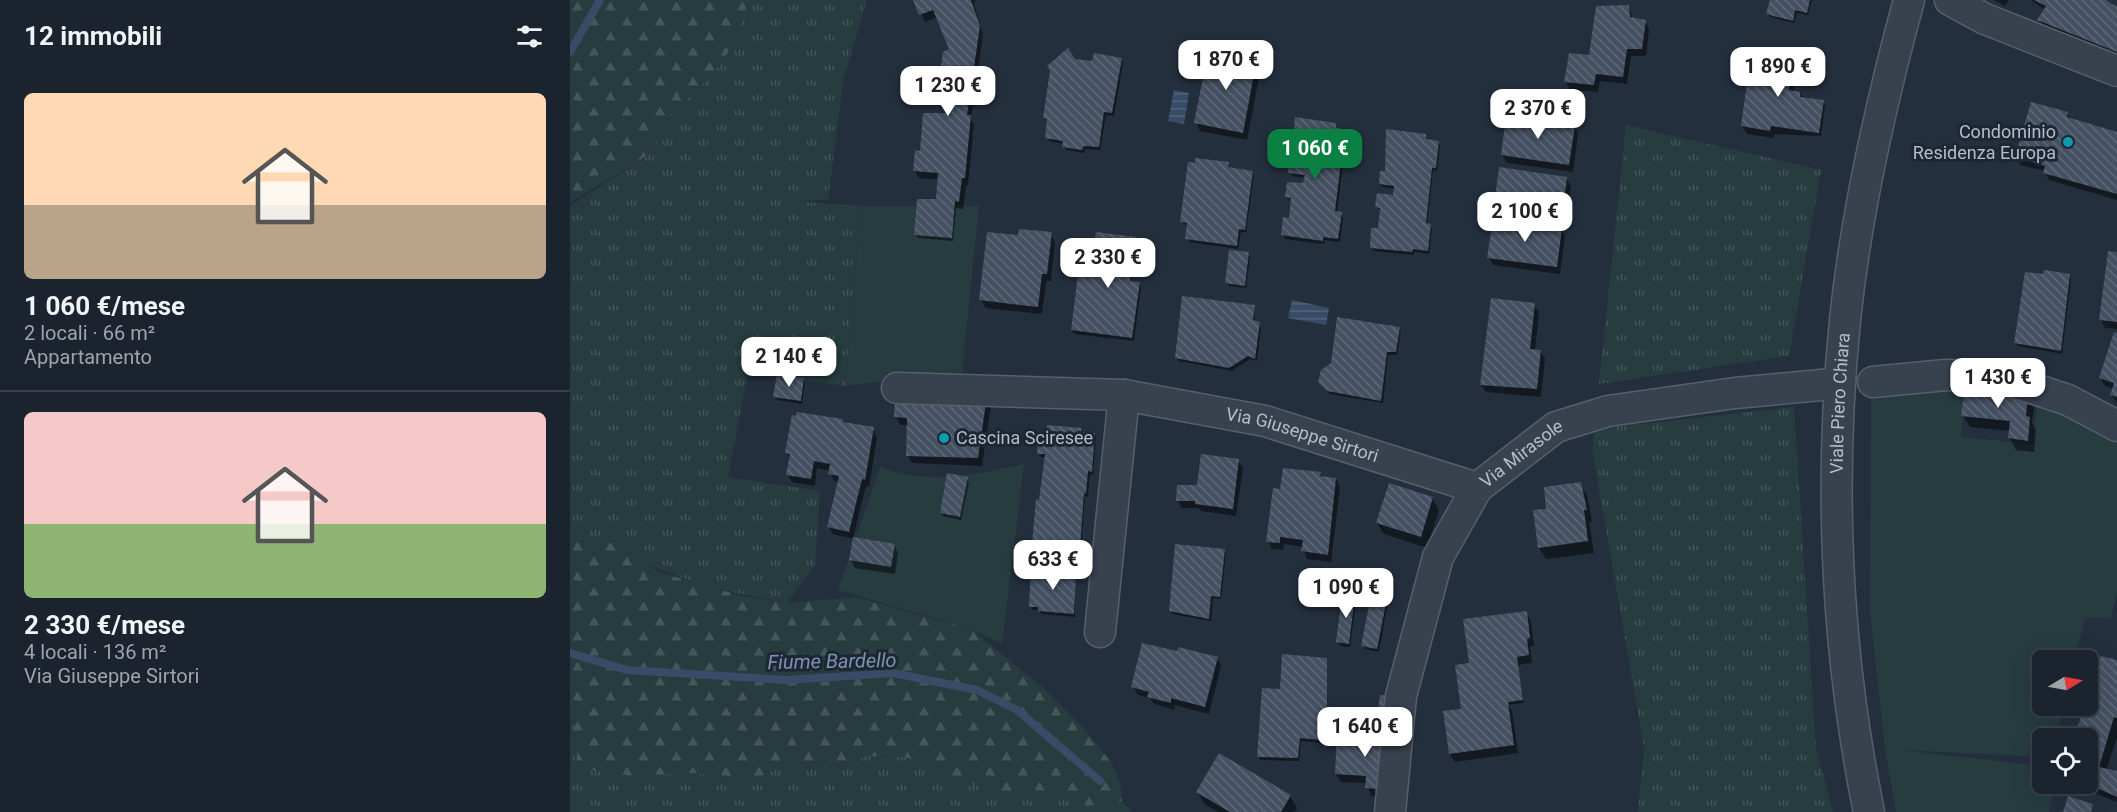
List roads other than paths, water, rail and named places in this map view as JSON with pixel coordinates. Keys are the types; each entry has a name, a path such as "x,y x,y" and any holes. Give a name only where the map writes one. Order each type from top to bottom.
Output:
{"street":[{"name":"Viale Piero Chiara","path":"1869,812 1858,759 1841,620 1836,475 1845,320 1868,174 1909,0"},
{"path":"1950,0 1984,19 2117,72"},
{"path":"1873,382 1946,375 1995,376 2068,400 2117,426"},
{"name":"Via Mirasole","path":"1390,812 1401,696 1438,556 1477,488 1556,427 1608,411 1735,393 1832,384"},
{"name":"Via Giuseppe Sirtori","path":"897,388 1124,395 1265,421 1477,488"},
{"path":"1100,632 1124,395"}],"water":[{"path":"1174,90 1189,93 1184,124 1168,121"},
{"path":"1292,300 1329,308 1326,325 1288,318"}],"waterway":[{"path":"570,52 600,0"},
{"name":"Fiume Bardello","path":"570,653 627,670 787,680 893,673 977,690 1017,710 1100,781"}],"place":[{"name":"Condominio Residenza Europa","path":"2068,142"},
{"name":"Cascina Sciresee","path":"944,438"}]}
